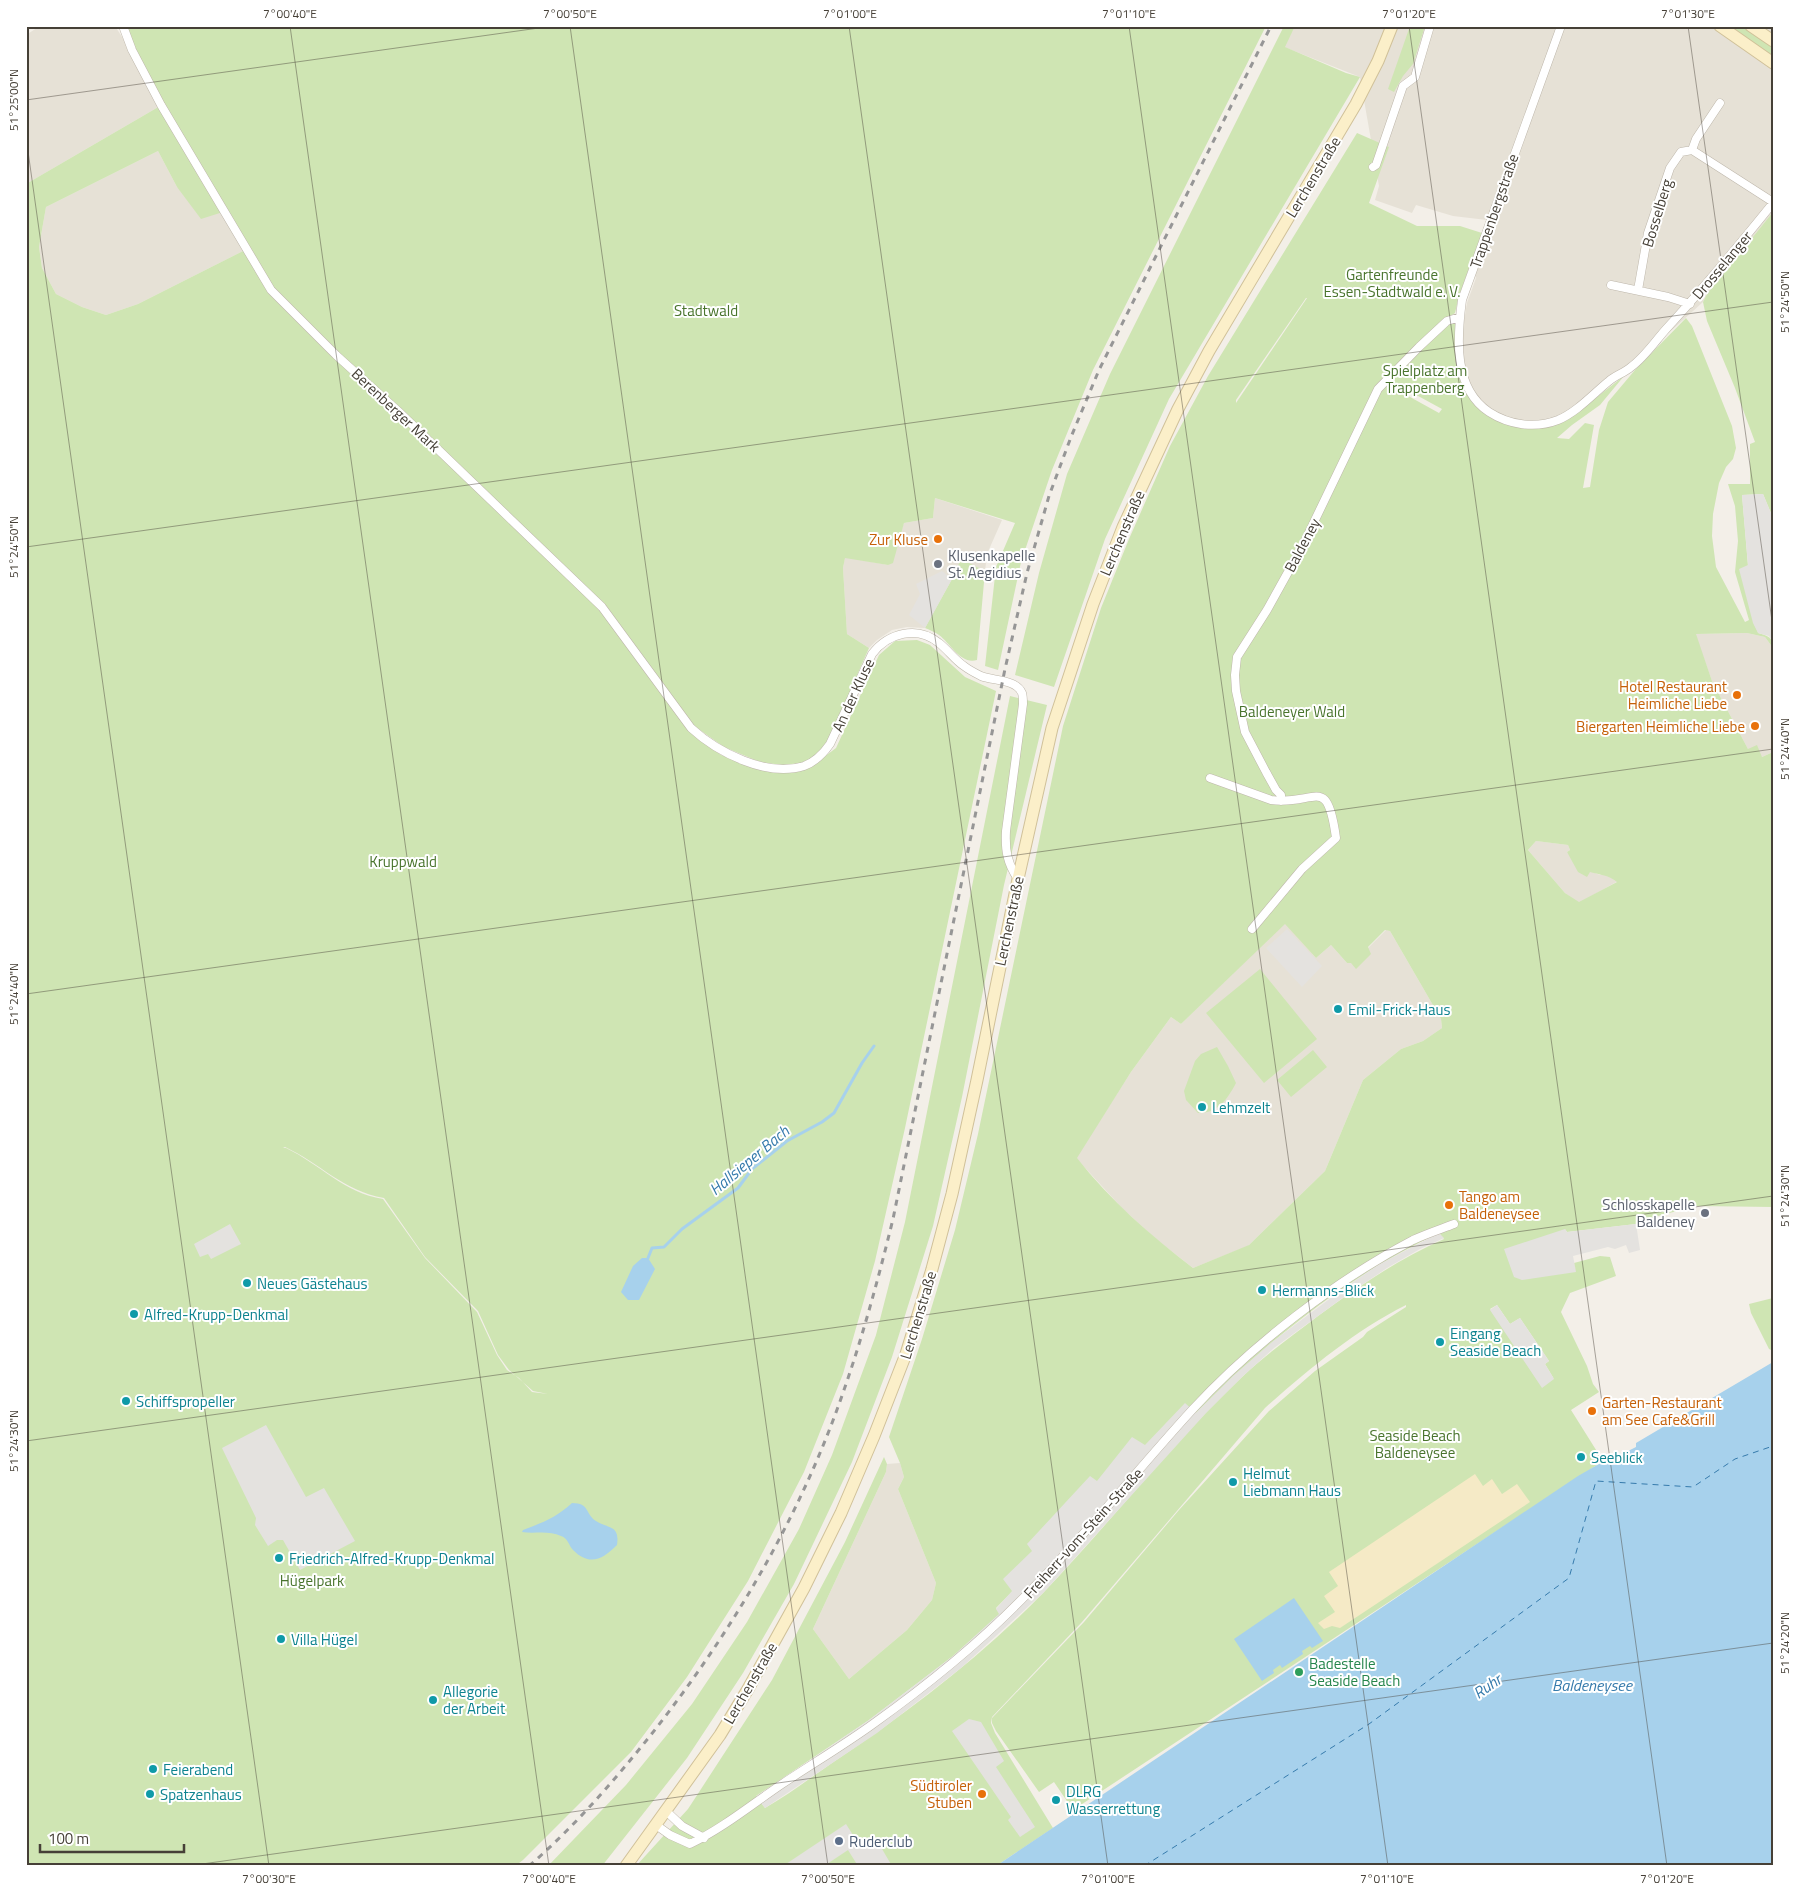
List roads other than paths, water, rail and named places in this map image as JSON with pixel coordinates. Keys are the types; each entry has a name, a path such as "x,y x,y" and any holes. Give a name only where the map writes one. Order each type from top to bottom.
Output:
{"main road":[{"name":"Lerchenstraße","path":"656,1825 720,1735 804,1588 848,1496 906,1354 932,1269 952,1194 1018,879 1052,728 1093,604 1123,527 1178,408 1356,104 1378,61 1392,26"},
{"path":"1720,26 1773,63"},
{"path":"1751,26 1773,40"},
{"path":"626,1866 656,1825"}],"street":[{"name":"Berenberger Mark","path":"123,26 132,50 161,105 270,290 336,355 398,411 602,606 690,728 724,751"},
{"path":"1373,167 1376,165 1403,86 1415,77 1430,26"},
{"name":"Trappenbergstraße","path":"1561,26 1462,300 1458,337 1462,373 1472,396 1486,410 1501,418 1525,425 1538,425 1557,420 1567,415 1616,375 1631,367 1690,304"},
{"name":"Bosselberg","path":"1638,290 1648,233 1670,168 1680,152 1692,150 1696,139 1720,103"},
{"path":"1692,150 1773,202"},
{"name":"Drosselanger","path":"1690,304 1773,202"},
{"path":"1611,285 1690,304"},
{"name":"Baldeney","path":"1281,801 1280,795 1266,772 1243,723 1238,703 1235,675 1237,657 1305,540 1378,389 1440,327 1447,321 1460,317"},
{"name":"An der Kluse","path":"724,751 757,766 779,768 803,766 812,762 830,744 872,654 879,644 900,634 926,635 938,642 963,666 982,676 1014,684 1023,694 1005,851 1009,867 1018,879"},
{"path":"1210,778 1264,798 1281,801 1308,797 1324,798 1332,810 1336,838 1302,869 1252,929"},
{"name":"Freiherr-vom-Stein-Straße","path":"656,1825 670,1835 690,1844 704,1838 872,1725 954,1663 1031,1591 1192,1410 1231,1370 1269,1338 1335,1288 1376,1261 1415,1239 1454,1224"},
{"path":"666,1810 682,1826 704,1838"}],"water":[{"path":"642,1258 648,1258 655,1269 639,1300 628,1300 621,1292 633,1266"},
{"name":"Baldeneysee","path":"1773,1362 1773,1866 996,1866 1578,1476 1618,1453 1622,1454 1636,1447 1636,1443"},
{"path":"572,1503 582,1505 596,1521 615,1531 617,1534 617,1545 607,1554 591,1560 579,1555 573,1550 567,1540 561,1536 547,1533 522,1532 555,1516"},
{"path":"1294,1598 1323,1641 1312,1648 1310,1646 1302,1651 1303,1654 1282,1668 1280,1665 1273,1670 1274,1673 1262,1681 1234,1639"}],"waterway":[{"name":"Hallsieper Bach","path":"648,1258 652,1248 664,1247 682,1229 738,1188 752,1169 787,1141 822,1122 834,1113 862,1063 874,1046"}],"railway":[{"path":"529,1866 577,1820 622,1770 650,1736 709,1655 737,1613 786,1526 828,1434 859,1346 893,1219 1005,669 1027,573 1049,496 1099,370 1271,26"}],"place":[{"name":"Zur Kluse","path":"938,539"},
{"name":"Klusenkapelle St. Aegidius","path":"938,564"},
{"name":"Hotel Restaurant Heimliche Liebe","path":"1737,695"},
{"name":"Biergarten Heimliche Liebe","path":"1755,726"},
{"name":"Emil-Frick-Haus","path":"1338,1009"},
{"name":"Lehmzelt","path":"1202,1107"},
{"name":"Tango am Baldeneysee","path":"1449,1205"},
{"name":"Schlosskapelle Baldeney","path":"1705,1213"},
{"name":"Neues Gästehaus","path":"247,1283"},
{"name":"Hermanns-Blick","path":"1262,1290"},
{"name":"Alfred-Krupp-Denkmal","path":"134,1314"},
{"name":"Eingang Seaside Beach","path":"1440,1342"},
{"name":"Schiffspropeller","path":"126,1401"},
{"name":"Garten-Restaurant am See Cafe&Grill","path":"1592,1411"},
{"name":"Seeblick","path":"1581,1457"},
{"name":"Helmut Liebmann Haus","path":"1233,1482"},
{"name":"Friedrich-Alfred-Krupp-Denkmal","path":"279,1558"},
{"name":"Villa Hügel","path":"281,1639"},
{"name":"Badestelle Seaside Beach","path":"1299,1672"},
{"name":"Allegorie der Arbeit","path":"433,1700"},
{"name":"Feierabend","path":"153,1769"},
{"name":"Spatzenhaus","path":"150,1794"},
{"name":"Südtiroler Stuben","path":"982,1794"},
{"name":"DLRG Wasserrettung","path":"1056,1800"},
{"name":"Ruderclub","path":"839,1841"}],"park label":[{"name":"Gartenfreunde Essen-Stadtwald e. V.","path":"1392,282"},
{"name":"Stadtwald","path":"706,310"},
{"name":"Spielplatz am Trappenberg","path":"1425,378"},
{"name":"Baldeneyer Wald","path":"1292,711"},
{"name":"Kruppwald","path":"403,861"},
{"name":"Seaside Beach Baldeneysee","path":"1415,1444"},
{"name":"Hügelpark","path":"312,1580"}],"water label":[{"name":"Ruhr","path":"1487,1686"}]}
